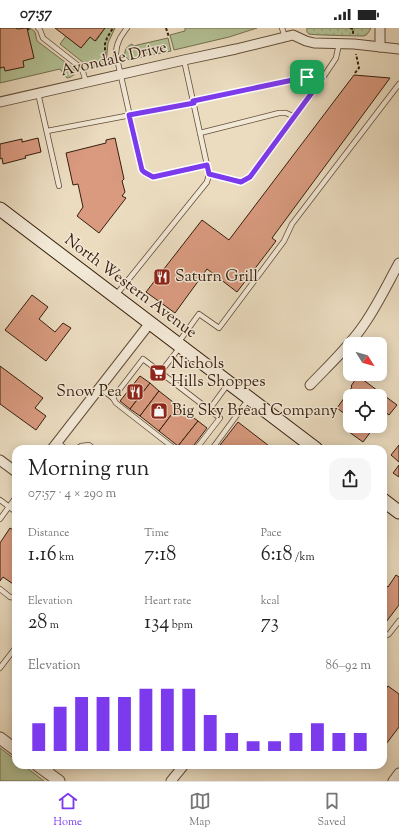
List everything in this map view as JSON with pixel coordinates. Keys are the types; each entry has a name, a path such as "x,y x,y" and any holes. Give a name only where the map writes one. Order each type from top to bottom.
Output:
{"main road":[{"name":"North Western Avenue","path":"0,209 249,398 308,445"},
{"path":"387,504 399,512"}],"street":[{"path":"380,28 380,47"},
{"name":"Avondale Drive","path":"0,102 236,49 292,33"},
{"path":"292,33 306,41 314,43 354,44 399,50"},
{"path":"310,386 357,334 373,310 399,263"},
{"path":"56,445 150,323"},
{"path":"0,460 12,469"},
{"path":"0,738 12,747"},
{"path":"51,769 59,781"},
{"path":"171,781 181,769"},
{"path":"393,781 399,773"}],"lane":[{"path":"38,28 43,38 80,67 86,82"},
{"path":"127,28 117,43 116,54 140,166 144,172 153,177 207,165"},
{"path":"282,28 292,33"},
{"path":"209,174 241,182 250,177 322,79 336,58 340,44"},
{"path":"115,297 207,182 209,174 184,60"},
{"path":"47,131 193,102 307,77 322,79"},
{"path":"160,373 199,314 219,328 284,241 292,224 399,84"},
{"path":"38,93 59,186"},
{"path":"200,133 279,113 286,113 295,117"},
{"path":"113,398 143,359 220,418 199,445"},
{"path":"209,410 229,383"},
{"path":"100,388 113,398 116,403 170,445"},
{"path":"215,445 249,398"},
{"path":"0,500 12,509"},
{"path":"0,519 12,503"},
{"path":"0,589 12,597"},
{"path":"387,635 399,620"},
{"path":"0,668 12,652"}],"path":[{"path":"96,68 105,56 107,38 113,28"},
{"path":"166,28 169,37"},
{"path":"350,28 353,30 353,35"},
{"path":"355,72 359,68 356,54"}],"green space":[{"path":"0,28 30,28 35,32 37,41 73,68 75,71 73,75 67,78 60,69 0,83"},
{"path":"105,28 115,28 108,43 106,64 90,68 60,44 66,36 81,48 90,37 96,41"},
{"path":"185,28 257,28 229,37 174,50 170,35 185,31"},
{"path":"307,28 371,28 364,36 309,34 307,33"},
{"path":"168,38 171,51 129,60 125,56 126,48 132,44 133,46"},
{"path":"0,748 12,757 12,769 28,769 44,781 0,781"}],"building":[{"path":"0,28 27,28 34,58 23,61 24,67 5,71 4,67 0,68"},
{"path":"55,28 105,28 95,41 90,37 81,48"},
{"path":"354,75 390,78 272,238 276,241 237,292 207,269 175,313 146,292 202,220 229,240"},
{"path":"38,138 41,152 25,156 26,158 3,164 2,158 0,159 0,144 22,139 22,142"},
{"path":"115,138 124,179 122,181 125,192 122,196 126,198 99,233 77,216 83,207 78,184 73,185 66,153 106,143 106,140"},
{"path":"32,295 48,307 39,319 55,332 63,323 71,328 46,361 5,330"},
{"path":"0,366 43,398 35,408 46,416 36,430 0,404"},
{"name":"Snow Pea","path":"140,376 150,383 130,409 120,401"},
{"path":"354,381 365,381 375,389 351,389"},
{"path":"150,383 159,391 140,416 130,409"},
{"name":"Big Sky Bread Company","path":"159,391 178,406 159,431 140,416"},
{"path":"387,398 397,405 389,415 387,413"},
{"path":"343,400 343,413 337,408"},
{"path":"178,406 198,421 179,445 159,431"},
{"path":"198,421 207,428 194,445 179,445"},
{"path":"238,422 268,445 220,445"},
{"path":"351,433 370,433 363,442"},
{"path":"399,445 399,462 391,455"},
{"path":"399,465 399,477 393,473"},
{"path":"10,528 12,529 12,583 3,577 0,581 0,543"},
{"path":"396,575 399,577 399,605 387,621 387,586"},
{"path":"388,686 399,694 399,727 387,743"}],"place":[{"name":"Saturn Grill","path":"162,277"},
{"name":"Nichols Hills Shoppes","path":"158,373"},
{"name":"Snow Pea","path":"135,392"},
{"name":"Big Sky Bread Company","path":"159,411"}],"route":[{"path":"307,77 322,79 250,177 241,182 209,174 207,165 153,177 142,170 129,115 194,103 193,101 307,77"}]}
